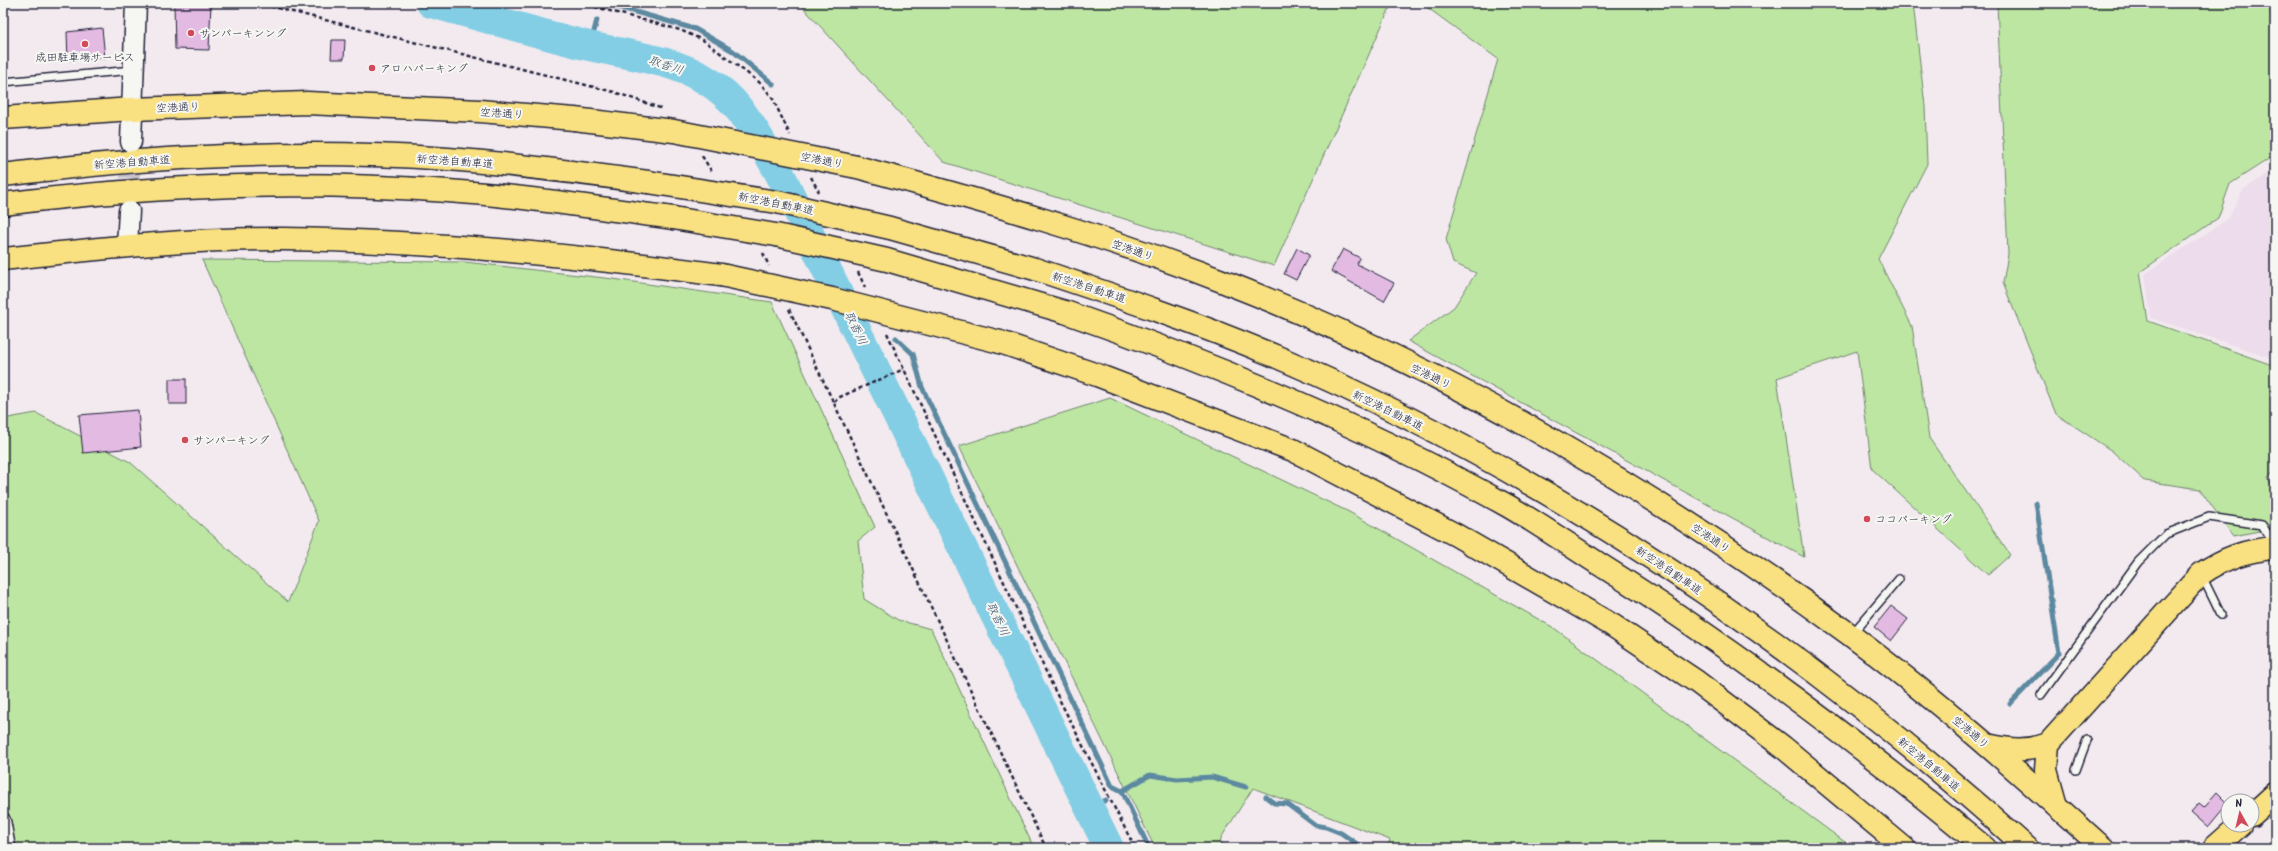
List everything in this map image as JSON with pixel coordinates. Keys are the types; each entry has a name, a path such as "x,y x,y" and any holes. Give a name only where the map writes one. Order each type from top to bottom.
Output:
{"main road":[{"name":"空港通り","path":"3,118 132,109 307,102 480,111 574,119 674,131 857,167 993,204 1104,240 1222,281 1339,330 1500,410 1663,506 1850,635 1987,745 2103,848"},
{"name":"新空港自動車道","path":"3,175 66,167 195,158 331,154 447,159 648,182 785,203 890,228 1035,269 1152,308 1276,357 1396,413 1524,480 1646,554 1835,689 1866,712 2027,848"},
{"path":"3,204 68,196 196,188 330,187 448,191 548,201 673,218 776,235 887,260 1065,312 1161,346 1264,387 1382,441 1509,507 1727,648 1889,768 1985,848"},
{"path":"3,259 127,245 284,239 488,248 597,258 720,275 832,299 1000,342 1097,376 1293,450 1456,535 1612,625 1697,682 1783,747 1904,848"},
{"path":"1987,745 2015,750 2037,748 2048,744 2201,574 2229,557 2244,552 2275,547"},
{"path":"2048,744 2046,770 2056,806"},
{"path":"2260,808 2275,794"},
{"path":"2214,848 2231,833"}],"street":[{"path":"131,142 136,3"},
{"path":"127,245 129,211"},
{"path":"3,820 8,848"}],"lane":[{"path":"3,82 133,70"},
{"path":"2041,695 2138,562 2166,534 2209,518 2262,525 2275,547"},
{"path":"2201,574 2221,615"},
{"path":"1850,635 1898,580"},
{"path":"2076,770 2087,740"}],"path":[{"path":"581,3 680,30 703,40 759,82 772,97 791,137"},
{"path":"808,171 822,199"},
{"path":"856,269 866,290"},
{"path":"884,326 1056,693 1135,848"},
{"path":"904,369 840,397 834,402 1046,848"}],"shaded area":[{"path":"2275,169 2275,359 2151,318 2145,274 2228,219 2244,189"}],"green space":[{"path":"799,3 1392,3 1274,266 944,162"},
{"path":"1421,3 1913,3 1925,106 1927,164 1878,259 1912,326 1929,438 2010,555 1988,575 1872,469 1857,351 1777,378 1804,557 1408,341 1454,307 1476,273 1453,263 1446,239 1498,59"},
{"path":"1997,3 2262,3 2275,17 2275,155 2230,184 2218,218 2140,272 2148,321 2275,366 2275,470 2268,478 2275,493 2275,528 2233,536 2200,489 2145,481 2112,451 2056,414 2003,283 2008,254"},
{"path":"202,260 465,262 613,279 772,302 875,527 858,541 864,599 898,620 931,629 1034,848 3,848 3,419 36,413 130,462 288,602 319,521"},
{"path":"1110,398 1349,512 1554,628 1853,848 1387,848 1390,840 1253,788 1221,838 1220,848 1161,848 1154,846 959,446"}],"building":[{"name":"サンパーキンング","path":"174,3 211,3 209,50 175,49"},
{"path":"102,28 105,58 68,60 67,32"},
{"path":"332,40 345,40 344,59 331,59"},
{"path":"1297,248 1309,255 1296,280 1284,274"},
{"path":"1343,249 1360,258 1357,264 1394,283 1384,301 1331,271"},
{"path":"169,379 186,379 186,404 169,404"},
{"path":"138,410 141,447 83,453 79,415"},
{"path":"1891,606 1908,619 1891,641 1874,627"},
{"path":"2217,792 2220,795 2220,813 2208,827 2191,812 2199,803 2204,807"}],"waterway":[{"name":"取香川","path":"431,3 569,41 660,61 694,74 710,83 733,102 748,121 780,174 1109,848"},
{"path":"604,3 695,29 733,51 773,84"},
{"path":"590,46 597,20"},
{"path":"896,338 913,354 922,387 1112,786 1122,791 1149,848"},
{"path":"2010,704 2059,653 2036,503"},
{"path":"1122,791 1150,775 1177,779 1212,777 1246,787"},
{"path":"1266,797 1274,803 1287,804 1315,825 1326,827 1341,833 1363,848"},
{"path":"1090,808 1106,800"}],"tunnel":[{"path":"129,208 131,146"}],"place":[{"name":"サンパーキンング","path":"191,33"},
{"name":"成田駐車場サービス","path":"85,44"},
{"name":"アロハパーキング","path":"372,68"},
{"name":"サンパーキング","path":"185,440"},
{"name":"ココパーキング","path":"1867,519"}]}
